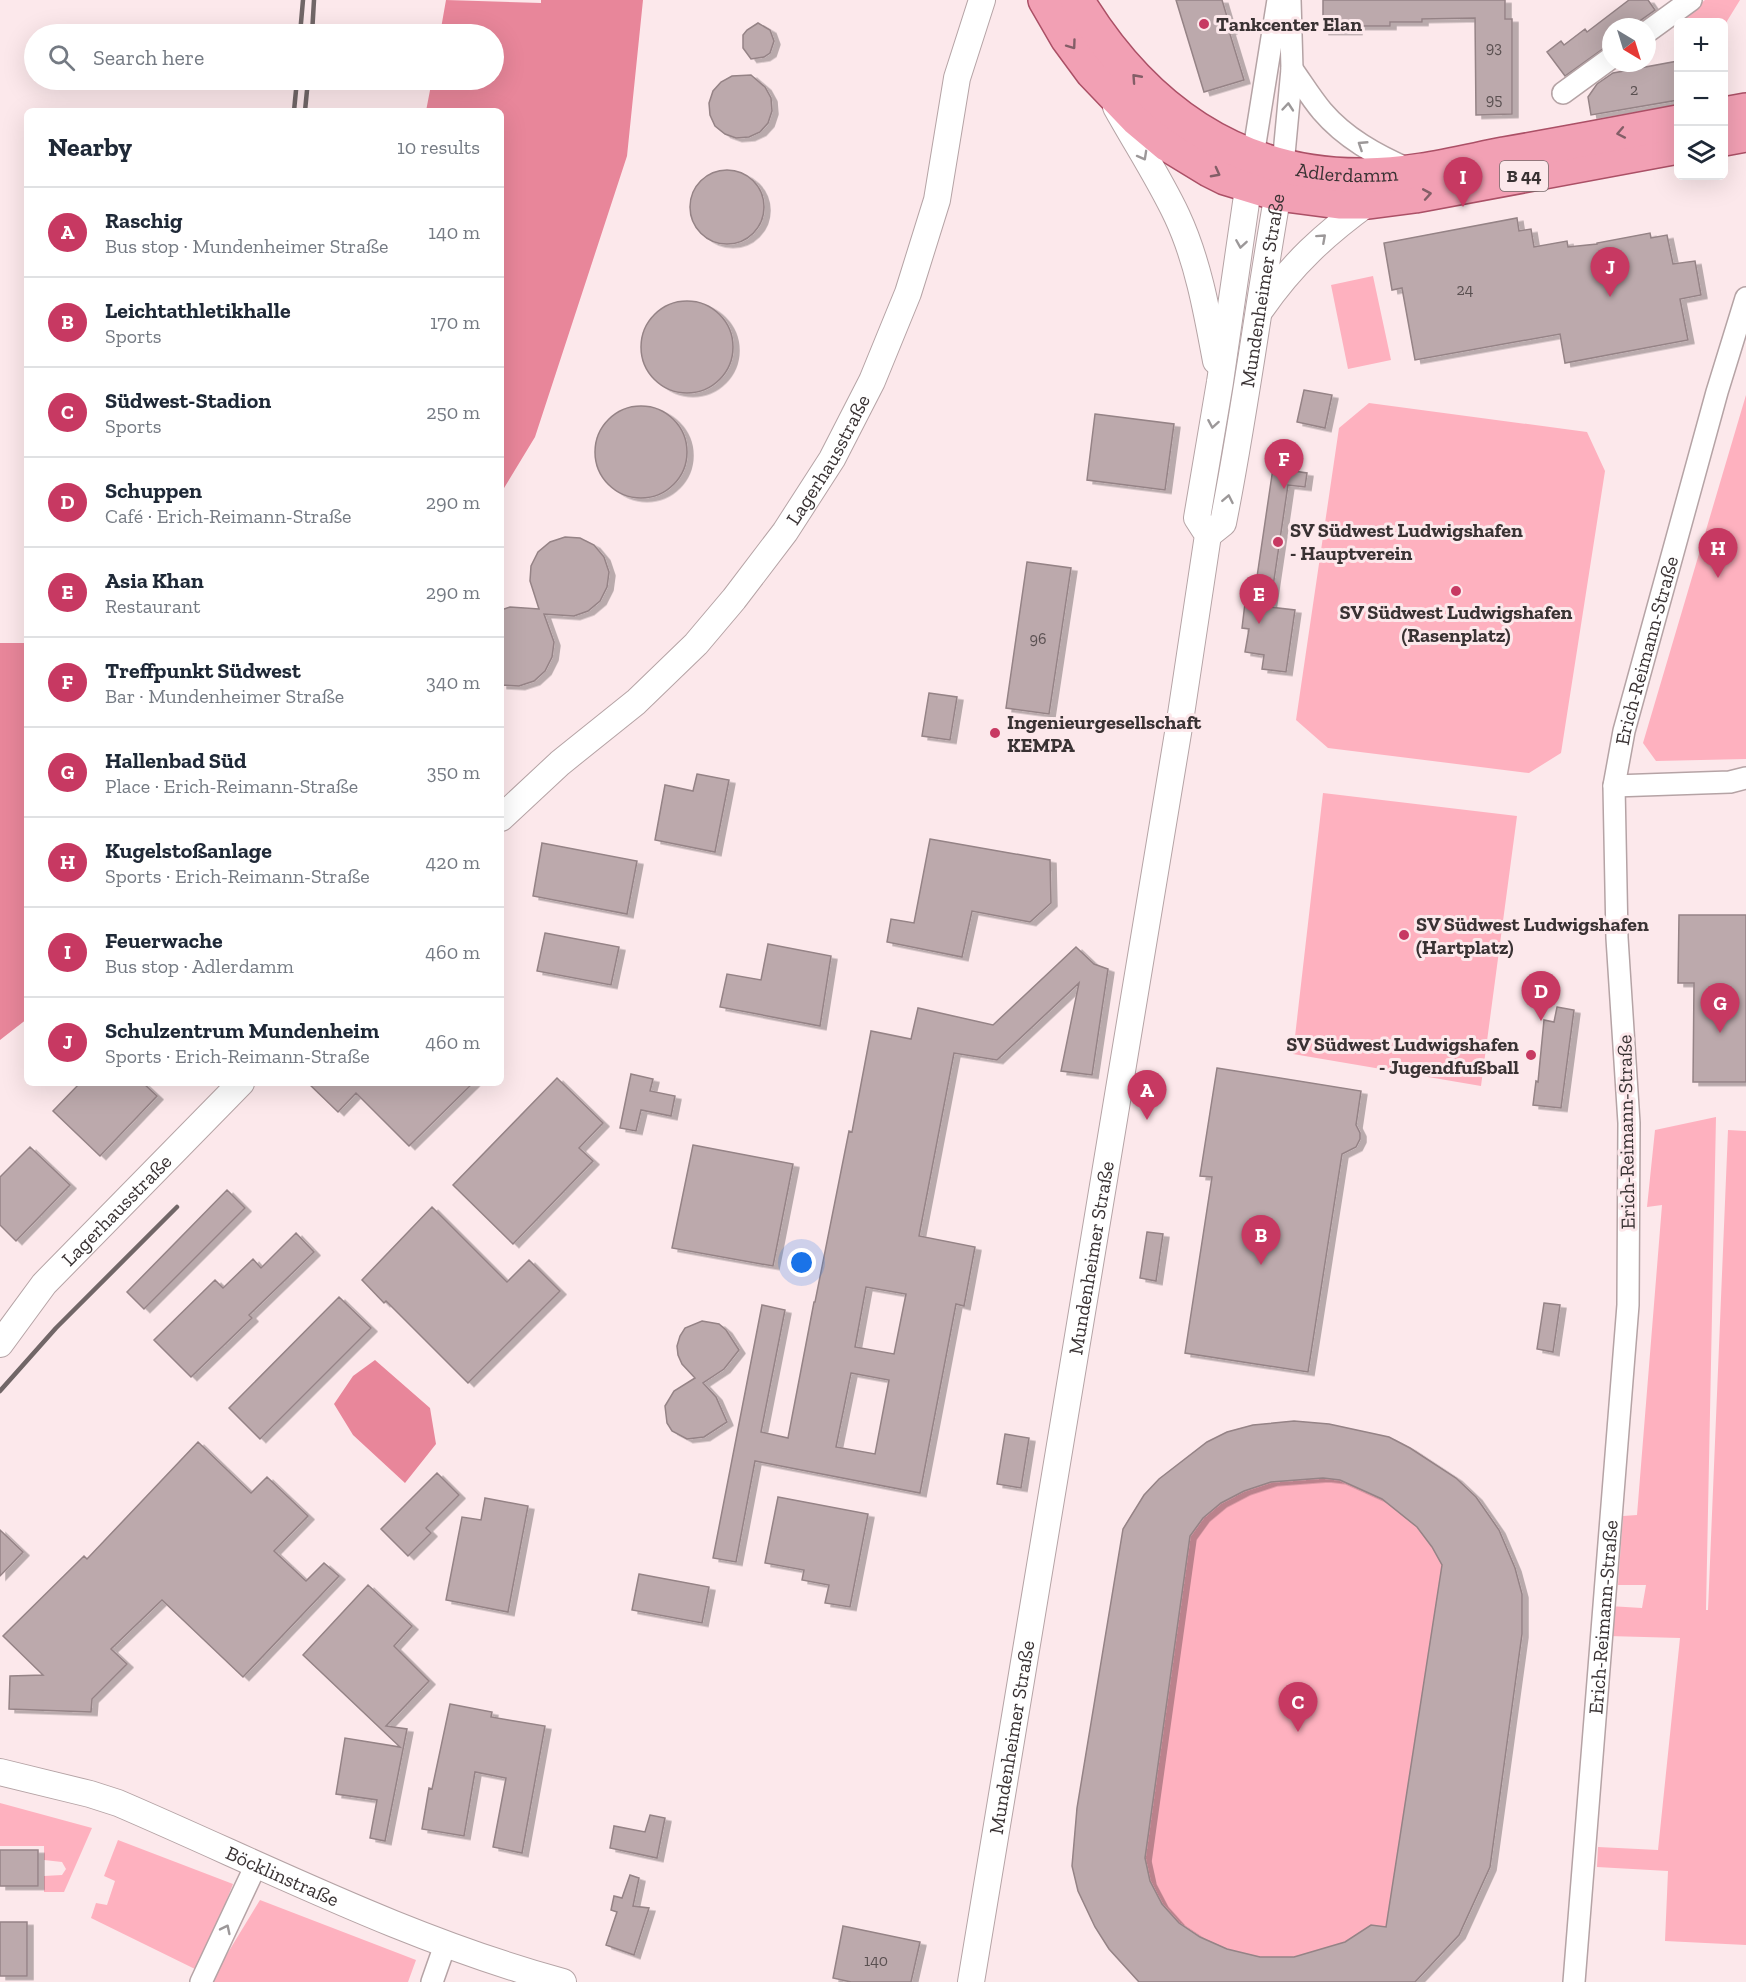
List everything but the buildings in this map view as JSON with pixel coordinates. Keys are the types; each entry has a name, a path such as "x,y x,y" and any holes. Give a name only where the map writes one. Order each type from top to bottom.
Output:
{"main road":[{"name":"B 44","path":"1045,0 1067,38 1104,86 1137,119 1168,145 1226,178 1266,175 1339,202 1369,202"},
{"name":"Adlerdamm","path":"1077,0 1105,43 1138,82 1177,116 1230,148 1266,175 1319,172 1364,176 1414,171 1674,123"},
{"path":"1728,113 1746,110"},
{"path":"1728,138 1746,135"},
{"name":"Adlerdamm","path":"1369,202 1415,196 1674,148"}],"street":[{"path":"957,78 962,0"},
{"name":"Lagerhausstraße","path":"504,815 560,763 636,702 696,644 785,532 831,459 872,381 908,293 937,200 957,78 982,0"},
{"name":"Mundenheimer Straße","path":"1208,535 1223,524 1236,457 1257,315 1278,0"},
{"name":"Mundenheimer Straße","path":"971,1982 1180,721 1208,535 1197,518 1220,382 1292,69 1290,0"},
{"path":"1656,21 1669,6 1691,0"},
{"path":"1563,93 1602,65"},
{"path":"1292,69 1324,113 1343,131 1385,159 1414,171"},
{"path":"1104,86 1177,216 1191,252 1200,286 1220,382"},
{"path":"1257,315 1278,284 1298,261 1333,228 1369,202"},
{"name":"Erich-Reimann-Straße","path":"1574,1982 1628,1305 1629,1123 1617,938 1614,786 1624,731 1717,392 1746,298"},
{"path":"1614,786 1730,782 1746,778"},
{"name":"Lagerhausstraße","path":"0,1344 44,1284 238,1086"},
{"name":"Böcklinstraße","path":"0,1772 118,1803 396,1926 445,1945 563,1982"},
{"path":"201,1982 256,1865"},
{"path":"432,1982 445,1945"}],"shaded area":[{"path":"446,0 541,3 541,0 643,0 627,156 535,437 504,488 504,108 427,108 430,90 504,90 504,24 442,24"},
{"path":"1705,0 1740,0 1728,20 1686,18 1687,14"},
{"path":"1373,276 1391,360 1348,369 1331,285"},
{"path":"1746,395 1746,759 1656,761 1643,743"},
{"name":"SV Südwest Ludwigshafen (Rasenplatz)","path":"1369,403 1587,432 1605,471 1561,753 1529,773 1328,748 1296,720 1339,428"},
{"path":"0,643 24,643 24,1021 0,1040"},
{"name":"SV Südwest Ludwigshafen (Hartplatz)","path":"1323,793 1517,816 1481,1086 1293,1054"},
{"path":"1716,1117 1706,1610 1708,1610 1728,1130 1746,1131 1746,1945 1665,1941 1668,1871 1597,1867 1598,1847 1658,1850 1680,1638 1608,1636 1609,1606 1642,1608 1646,1585 1618,1585 1623,1516 1637,1515 1662,1205 1647,1207 1655,1130"},
{"path":"375,1360 430,1408 436,1444 405,1483 353,1435 334,1404 353,1376"},
{"path":"1294,1421 1388,1437 1411,1448 1456,1478 1476,1497 1499,1530 1515,1568 1522,1594 1522,1634 1490,1867 1459,1935 1415,1982 1139,1982 1109,1949 1095,1927 1078,1891 1072,1866 1077,1808 1123,1529 1137,1506 1152,1488 1180,1463 1214,1438 1246,1427"},
{"path":"0,1803 92,1828 64,1892 44,1892 44,1876 62,1875 66,1869 62,1862 44,1860 44,1846 0,1846"},
{"path":"118,1840 233,1884 199,1971 91,1918 96,1903 107,1905 115,1881 104,1876"},
{"path":"260,1900 416,1960 408,1982 210,1982"}],"railway":[{"path":"301,24 303,0"},
{"path":"313,24 314,0"},
{"path":"294,108 296,90"},
{"path":"305,108 307,90"},
{"path":"0,1391 56,1328 177,1207"}],"place":[{"name":"Tankcenter Elan","path":"1204,24"},
{"name":"Feuerwache","path":"1463,207"},
{"name":"Schulzentrum Mundenheim","path":"1610,297"},
{"name":"Treffpunkt Südwest","path":"1284,489"},
{"name":"SV Südwest Ludwigshafen - Hauptverein","path":"1278,542"},
{"name":"Kugelstoßanlage","path":"1718,578"},
{"name":"SV Südwest Ludwigshafen (Rasenplatz)","path":"1456,591"},
{"name":"Asia Khan","path":"1259,624"},
{"name":"Ingenieurgesellschaft KEMPA","path":"995,733"},
{"name":"SV Südwest Ludwigshafen (Hartplatz)","path":"1404,935"},
{"name":"Schuppen","path":"1541,1021"},
{"name":"Hallenbad Süd","path":"1720,1033"},
{"name":"SV Südwest Ludwigshafen - Jugendfußball","path":"1531,1055"},
{"name":"Raschig","path":"1147,1120"},
{"name":"Leichtathletikhalle","path":"1261,1265"},
{"name":"Südwest-Stadion","path":"1298,1732"}]}
